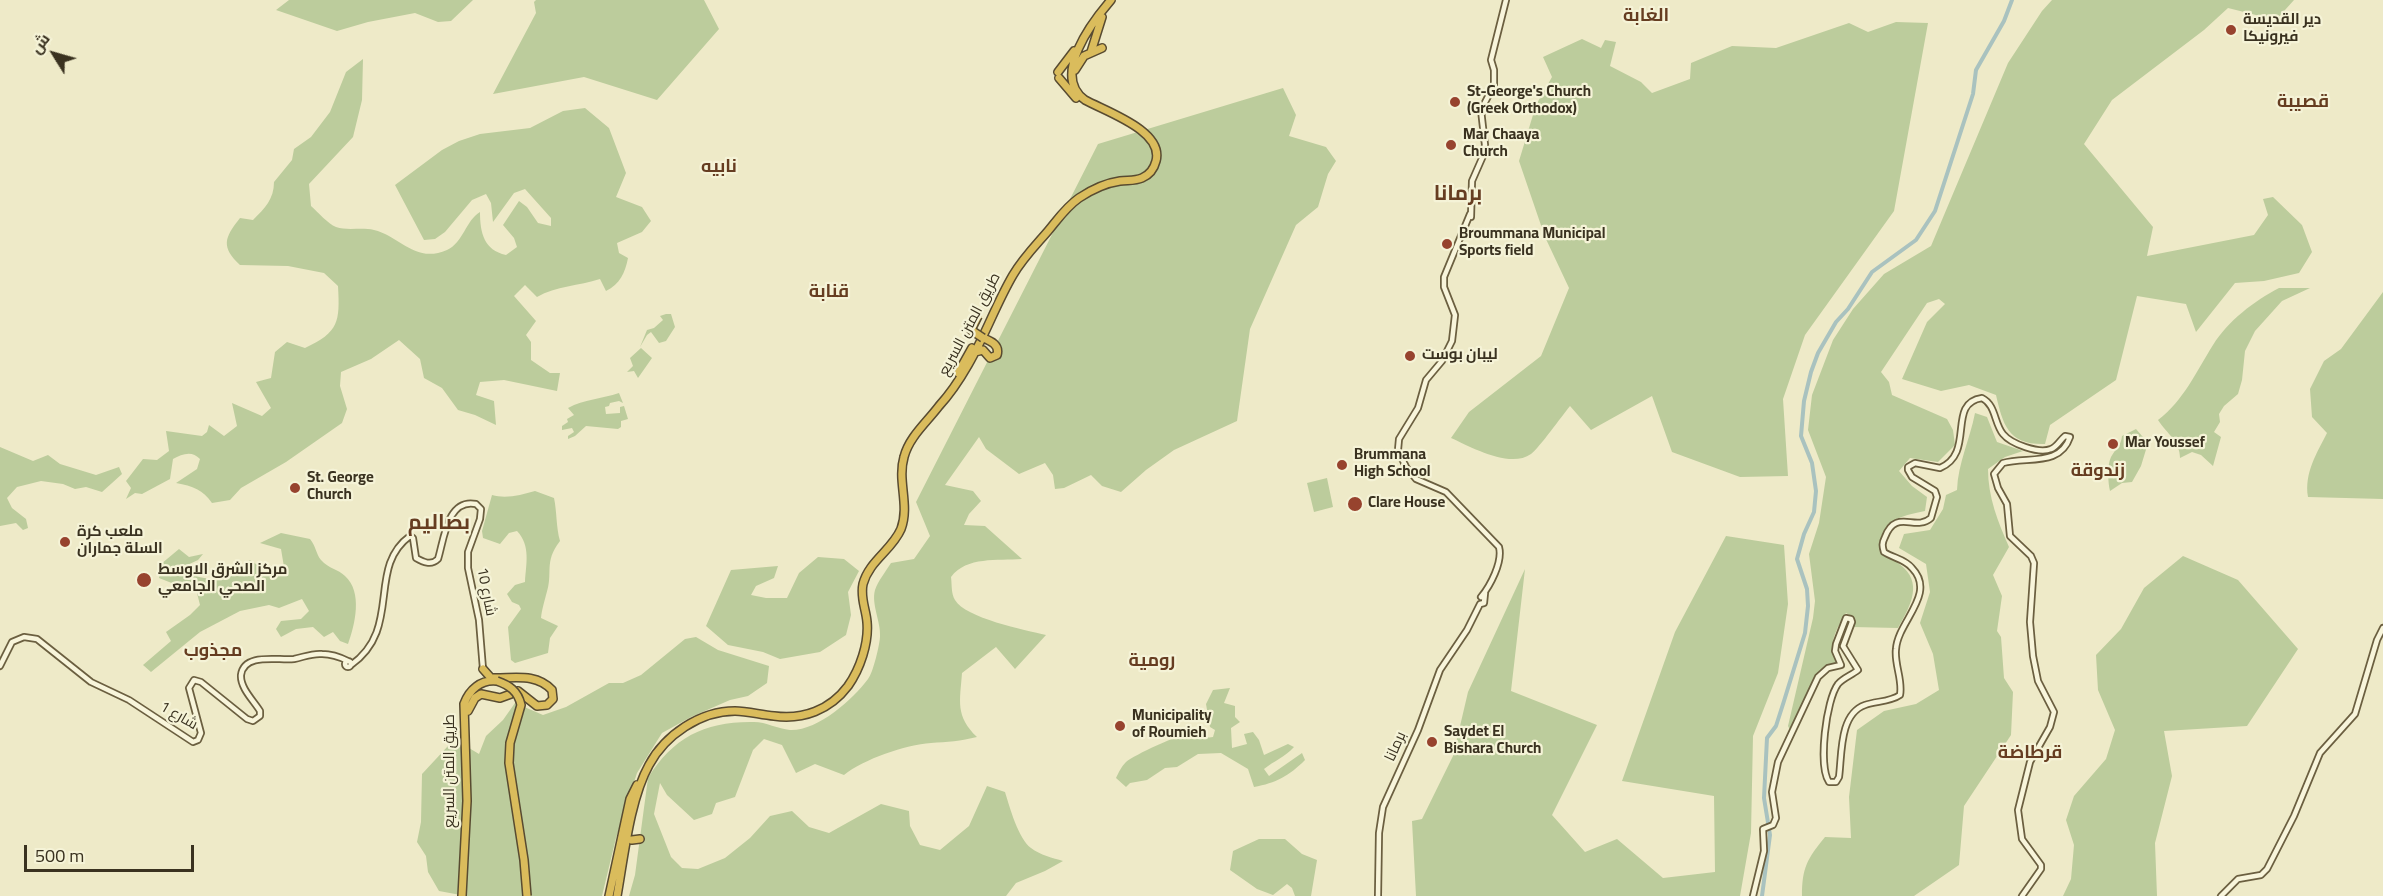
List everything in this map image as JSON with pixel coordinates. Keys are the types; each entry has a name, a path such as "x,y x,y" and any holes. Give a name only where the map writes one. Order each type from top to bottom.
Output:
{"highway":[{"path":"1076,98 1059,75 1094,14 1108,2"},
{"path":"1090,52 1108,2"},
{"path":"1072,84 1071,74 1075,57 1108,2"},
{"path":"1072,84 1078,62 1090,52 1102,48"},
{"path":"1074,51 1067,75 1076,98"},
{"name":"طريق المتن السريع","path":"640,782 663,745 691,723 710,715 734,711 786,718 802,715 830,704 847,687 857,669 867,641 868,624 862,595 864,580 902,526 905,512 901,470 910,442 961,376 997,309 1002,294 1023,259 1071,204 1100,187 1144,177 1156,164 1157,150 1149,136 1085,100 1076,93 1072,84"},
{"name":"طريق المتن السريع","path":"615,896 642,771 655,749 672,732 691,718 716,709 742,707 781,713 798,712 824,704 844,686 855,665 864,636 864,620 859,594 861,579 870,563 890,542 898,525 901,504 897,473 901,451 907,440 952,382 983,319 1018,260 1070,200 1082,191 1105,180 1140,175 1147,171 1154,155 1151,144 1143,136 1076,98"},
{"path":"984,338 995,320 997,309"},
{"path":"975,352 983,350 990,358 997,355 998,349 971,330 983,319"},
{"path":"482,668 495,681 512,692 517,702 506,754 525,896"},
{"name":"طريق المتن السريع","path":"463,896 467,801 464,704 482,677 482,668"},
{"path":"468,711 475,698 481,694 500,698 515,692 537,706 549,704 553,699 552,690 543,682 521,676 478,685"},
{"name":"طريق المتن السريع","path":"463,896 470,800 468,711 476,691 495,681"},
{"path":"615,896 636,839 640,782"}],"main road":[{"name":"برمانا","path":"1378,896 1379,833 1383,807 1418,730 1440,670 1473,618 1500,552 1446,492 1416,479 1406,467 1398,450 1399,440 1416,412 1426,380 1442,361 1452,341 1455,315 1444,287 1444,277 1468,225 1472,181 1483,156 1485,145 1481,110 1494,84 1491,60 1506,0"},
{"path":"1753,896 1764,851 1763,832 1765,826 1772,825 1776,818 1772,794 1779,759 1818,677 1828,668 1841,665 1835,651 1846,618 1850,617 1852,622 1843,646 1858,670 1837,685 1828,712 1825,752 1829,782 1836,782 1839,777 1845,731 1854,712 1863,706 1900,695 1896,648 1907,618 1920,599 1920,585 1912,567 1903,560 1887,554 1882,546 1892,524 1903,521 1923,523 1931,518 1937,497 1935,491 1912,477 1908,467 1918,463 1940,468 1948,462 1957,452 1961,442 1963,414 1970,403 1978,398 1990,404 2001,432 2016,443 2050,450 2065,436 2070,436 2068,443 2055,455 2040,460 2003,463 1994,474 2009,512 2010,536 2031,556 2034,562 2030,622 2033,656 2038,681 2054,712 2050,726 2030,762 2018,810 2022,839 2041,865 2041,869 2022,896"},
{"name":"شارع 10","path":"410,536 416,558 428,563 435,562 438,559 453,512 470,503 476,504 481,509 468,558 471,588 479,621 482,668"},
{"name":"شارع 1","path":"0,666 12,642 24,637 35,638 91,682 129,700 193,742 198,740 201,734 189,688 192,681 201,682 247,719 253,721 261,713 242,682 242,671 247,664 253,661 294,659 313,654 334,656 348,663 368,646 382,608 390,560 397,547 410,536"},
{"path":"2221,896 2238,879 2264,873 2294,816 2320,753 2355,714 2377,640 2383,628"}],"green space":[{"path":"289,0 473,0 451,21 438,22 415,13 337,31 276,10"},
{"path":"536,0 704,0 719,29 657,100 584,77 493,94 536,13 534,2"},
{"path":"2052,0 2294,0 2276,20 2228,8 2204,30 2112,100 2084,144 2153,227 2147,256 2254,235 2268,215 2263,199 2273,197 2302,225 2312,252 2299,273 2264,281 2235,283 2196,332 2186,304 2137,296 2116,380 2050,425 2045,444 2023,441 2009,431 2001,415 1996,395 1969,385 1941,391 1902,379 1927,322 1945,304 1939,299 1927,303 1881,372 1889,382 1892,395 1947,419 1953,430 1955,445 1938,462 1910,458 1899,471 1912,486 1927,497 1925,511 1894,520 1881,537 1879,547 1910,575 1912,598 1898,628 1853,627 1854,618 1846,613 1834,637 1832,650 1837,662 1819,671 1790,730 1788,726 1813,618 1815,601 1809,554 1819,523 1826,477 1808,430 1812,395 1833,340 1853,309 1884,274 1931,246 2008,63 2042,11"},
{"path":"1896,22 1928,23 1894,211 1805,335 1783,399 1788,476 1740,477 1672,452 1652,396 1591,430 1570,406 1535,450 1522,458 1512,459 1491,455 1451,438 1469,412 1541,356 1569,288 1545,237 1519,161 1536,105 1552,77 1543,57 1582,39 1601,48 1605,40 1616,42 1610,66 1641,82 1652,93 1690,79 1691,63 1732,46 1776,48 1849,23 1868,32"},
{"path":"363,59 362,100 353,137 309,184 311,206 326,221 340,228 374,230 408,248 426,254 452,247 471,220 480,212 482,234 488,245 506,255 517,247 514,238 503,225 519,201 527,207 538,223 551,226 551,218 525,189 514,193 493,222 491,203 486,194 472,200 445,232 435,239 424,240 395,185 442,150 459,141 480,134 530,128 563,111 585,108 609,128 626,173 616,197 642,207 651,221 642,232 617,243 619,253 628,258 621,278 606,291 600,279 537,297 525,285 514,296 536,321 526,335 531,342 531,360 550,373 560,373 557,391 504,380 480,382 476,395 494,401 496,425 458,410 442,388 424,378 420,359 399,340 371,359 341,372 340,386 347,409 342,423 286,462 241,488 230,500 212,503 197,489 176,483 197,469 200,459 194,454 183,454 173,459 170,479 142,494 135,493 126,499 131,488 126,481 143,459 157,460 169,451 166,431 202,436 207,432 209,425 224,436 237,426 232,403 262,416 271,408 256,382 271,378 275,352 287,342 305,348 325,337 335,324 338,309 338,286 324,273 288,266 240,265 230,253 227,242 240,218 253,220 265,207 271,198 274,182 292,160 294,149 311,137 330,112 346,72"},
{"path":"1283,88 1296,115 1289,136 1326,147 1336,161 1328,174 1318,207 1296,225 1250,329 1237,421 1174,450 1121,492 1102,486 1091,475 1064,488 1055,489 1053,475 1045,463 1019,474 986,449 979,437 945,485 973,491 981,501 969,514 964,525 985,526 1022,559 983,561 958,570 951,577 955,600 970,612 983,618 1046,635 1015,669 996,647 962,673 960,708 965,722 977,737 921,744 897,750 873,758 844,775 815,764 796,773 782,745 764,739 753,750 735,797 716,803 712,814 694,820 667,795 660,783 654,814 671,857 682,868 698,869 725,858 750,838 770,816 792,811 809,827 829,833 881,804 909,811 910,826 920,845 940,850 969,826 987,786 1005,792 1018,830 1031,848 1063,861 1016,883 1006,896 629,896 635,875 648,778 668,752 692,734 706,728 737,722 758,722 790,730 812,725 844,705 870,676 880,640 874,601 876,587 891,563 914,559 930,536 916,502 1098,144"},
{"path":"2279,288 2310,288 2282,301 2255,331 2245,351 2238,394 2224,406 2219,414 2220,422 2214,432 2221,437 2213,466 2201,455 2192,452 2180,458 2178,447 2158,420 2182,395 2226,328 2251,305"},
{"path":"2383,292 2383,499 2308,497 2310,471 2327,433 2312,417 2310,389 2324,361 2341,349"},
{"path":"671,314 675,327 666,341 659,343 651,332 640,347 647,330 654,328 663,320 660,316"},
{"path":"641,348 652,358 638,378 634,371 627,372 633,366 630,358"},
{"path":"619,393 623,403 619,401 610,403 605,407 606,414 620,413 620,407 624,406 628,419 621,421 621,427 618,429 586,426 568,439 568,436 574,432 572,428 562,430 562,426 574,415 568,408"},
{"path":"1975,413 1987,417 1997,442 2023,451 2005,457 1988,469 1992,499 2009,547 1993,575 2002,596 1997,631 2001,637 2004,678 2013,692 2011,735 1964,806 1959,865 1914,896 1802,896 1807,864 1825,837 1851,838 1849,797 1857,730 1884,711 1916,704 1939,690 1933,654 1920,623 1930,592 1926,564 1899,548 1904,534 1930,530 1943,509 1946,495 1957,490"},
{"path":"2136,429 2148,443 2141,466 2132,482 2122,483 2110,491 2108,474 2111,457 2122,436"},
{"path":"0,447 33,461 48,455 60,464 96,475 119,467 122,474 102,492 86,487 75,489 63,484 41,481 17,487 7,498 12,508 26,519 28,528 23,530 16,523 0,526"},
{"path":"1327,478 1333,507 1314,512 1307,483"},
{"path":"535,491 554,498 555,503 560,541 550,562 548,587 541,618 558,626 550,638 548,653 515,663 511,660 508,627 521,609 519,605 512,602 507,594 515,585 525,582 526,549 517,531 509,533 500,544 483,538 482,531 492,495 508,497"},
{"path":"281,533 310,539 321,560 351,583 356,609 348,644 340,641 333,632 324,637 313,627 296,629 281,637 276,629 281,621 301,619 309,611 302,599 279,608 269,605 240,611 200,632 151,672 143,665 171,641 166,632 200,605 197,593 159,578 161,564 179,549 189,557 203,554 198,560 183,567 199,577 218,579 230,576 250,560 268,572 284,567 281,549 260,543"},
{"path":"1726,536 1784,545 1788,604 1778,673 1753,736 1751,833 1740,896 1416,896 1412,821 1422,819 1453,756 1468,692 1525,569 1511,691 1597,725 1552,815 1585,852 1617,839 1663,878 1715,872 1714,796 1622,781 1675,632"},
{"path":"2183,556 2238,580 2298,649 2247,726 2164,731 2172,776 2155,843 2157,896 2063,896 2071,879 2074,845 2066,820 2074,796 2106,759 2115,730 2098,690 2096,655 2121,629 2144,588"},
{"path":"818,557 844,559 859,571 848,592 851,615 846,635 820,652 780,659 763,652 728,645 706,626 731,570 778,566 774,578 756,586 751,595 787,598 799,573"},
{"path":"696,637 718,650 769,666 767,683 748,696 730,700 662,733 637,773 616,838 602,896 466,896 439,891 428,872 426,856 417,842 421,822 422,774 448,746 469,748 479,754 486,736 503,720 515,703 543,715 566,707 609,683 623,683 641,675 685,639"},
{"path":"1230,688 1224,703 1235,706 1235,717 1240,722 1231,728 1232,748 1247,744 1244,734 1253,732 1259,740 1264,755 1288,744 1294,747 1264,769 1269,776 1302,753 1305,760 1282,778 1254,787 1248,769 1221,753 1198,754 1177,767 1165,768 1147,780 1130,783 1126,787 1116,778 1126,762 1167,741 1190,733 1213,737 1215,730 1210,727 1206,704 1213,690"},
{"path":"1259,839 1285,839 1302,854 1317,860 1311,896 1295,896 1292,888 1287,884 1273,895 1257,889 1230,870 1233,851"}],"waterway":[{"path":"1762,896 1770,835 1764,798 1767,738 1776,726 1784,701 1805,633 1808,606 1807,589 1797,559 1804,534 1814,512 1816,491 1812,463 1801,436 1804,401 1811,372 1818,353 1836,322 1848,309 1872,272 1916,240 1935,211 1973,94 1976,70 2004,21 2012,0"}],"place":[{"name":"دير القديسة فيرونيكا","path":"2231,30"},
{"name":"St-George's Church (Greek Orthodox)","path":"1455,102"},
{"name":"Mar Chaaya Church","path":"1451,145"},
{"name":"Broummana Municipal Sports field","path":"1447,244"},
{"name":"ليبان بوست","path":"1410,356"},
{"name":"Mar Youssef","path":"2113,444"},
{"name":"Brummana High School","path":"1342,465"},
{"name":"St. George Church","path":"295,488"},
{"name":"Clare House","path":"1355,504"},
{"name":"ملعب كرة السلة جماران","path":"65,542"},
{"name":"مركز الشرق الاوسط الصحي الجامعي","path":"144,580"},
{"name":"Municipality of Roumieh","path":"1120,726"},
{"name":"Saydet El Bishara Church","path":"1432,742"}],"district":[{"name":"الغابة","path":"1646,17"},
{"name":"قصيبة","path":"2303,103"},
{"name":"نابيه","path":"719,168"},
{"name":"برمانا","path":"1458,196"},
{"name":"قنابة","path":"829,293"},
{"name":"زندوقة","path":"2098,472"},
{"name":"بصاليم","path":"439,525"},
{"name":"مجذوب","path":"213,652"},
{"name":"رومية","path":"1152,662"},
{"name":"قرطاضة","path":"2030,754"}]}
